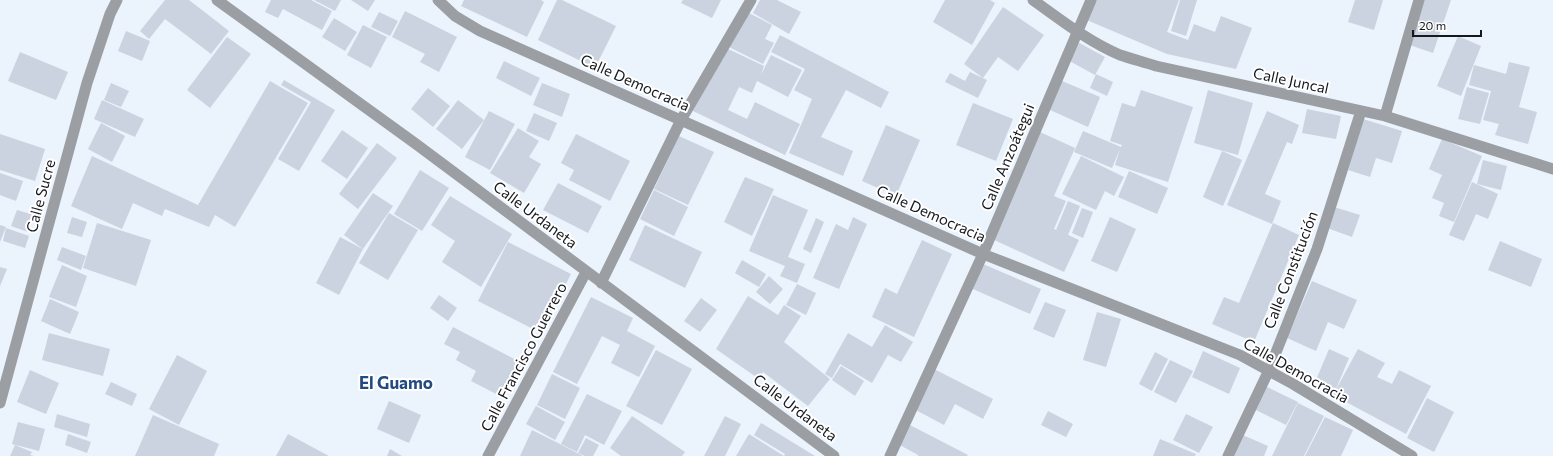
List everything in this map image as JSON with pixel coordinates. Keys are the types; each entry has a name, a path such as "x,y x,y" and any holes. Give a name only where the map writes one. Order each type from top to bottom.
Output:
{"street":[{"name":"Calle Sucre","path":"0,403 87,83 110,14 117,0"},
{"name":"Calle Urdaneta","path":"217,0 416,144 834,456"},
{"name":"Calle Democracia","path":"438,0 455,16 480,31 983,254 1240,355 1269,370 1412,456"},
{"path":"601,283 681,120 751,0"},
{"name":"Calle Juncal","path":"1033,0 1078,32 1101,46 1156,66 1385,116 1553,169"},
{"name":"Calle Anzoátegui","path":"890,456 983,254 1091,0"},
{"path":"1385,116 1419,0"},
{"name":"Calle Constitución","path":"1228,456 1269,370 1317,250 1361,111"},
{"name":"Calle Francisco Guerrero","path":"488,456 586,272"}],"building":[{"path":"165,0 189,0 229,31 211,54 165,19 149,39 140,31"},
{"path":"271,0 311,0 332,11 322,30 283,9 278,18 265,12"},
{"path":"314,0 341,0 335,11"},
{"path":"351,0 375,0 368,11"},
{"path":"464,0 541,0 544,2 527,37 461,6"},
{"path":"557,0 562,0 616,26 595,68 538,40"},
{"path":"683,0 721,0 712,18 681,3"},
{"path":"760,0 777,0 801,12 789,34 753,13"},
{"path":"945,0 990,0 995,3 972,45 933,22"},
{"path":"1089,0 1179,0 1167,32 1188,40 1194,24 1215,32 1221,16 1252,28 1236,69 1167,54 1082,18"},
{"path":"1180,0 1197,0 1186,36 1171,31"},
{"path":"1355,0 1383,0 1374,30 1348,22"},
{"path":"1415,0 1451,0 1433,53 1401,42"},
{"path":"1003,7 1044,35 1018,71 998,57 983,78 964,64"},
{"path":"405,11 457,37 439,72 420,62 425,54 392,37"},
{"path":"379,12 398,21 390,36 371,27"},
{"path":"747,12 772,25 765,39 774,43 763,64 729,47"},
{"path":"334,18 357,32 345,51 322,37"},
{"path":"363,25 387,37 371,68 347,55"},
{"path":"126,31 150,41 142,61 118,51"},
{"path":"780,35 889,92 881,108 846,90 821,137 853,151 843,176 789,153 812,99 794,90 805,69 771,52"},
{"path":"1458,36 1481,46 1461,96 1437,86"},
{"path":"227,37 251,54 210,108 187,90"},
{"path":"1074,40 1105,57 1095,75 1064,58"},
{"path":"722,46 764,66 761,75 771,55 802,70 788,97 757,81 752,93 739,87 728,110 747,119 755,102 800,124 785,155 691,110"},
{"path":"20,52 68,72 56,100 8,81"},
{"path":"504,61 540,78 531,96 496,78"},
{"path":"1509,62 1530,67 1519,107 1537,112 1528,144 1495,135 1499,124 1483,120 1491,91 1469,85 1474,65 1506,74"},
{"path":"970,72 987,80 978,98 945,82 950,73 965,81"},
{"path":"1096,74 1113,82 1107,96 1090,88"},
{"path":"284,80 335,110 299,171 278,159 311,102 281,85"},
{"path":"270,81 308,103 235,227 215,215 209,227 165,209 162,216 133,203 122,229 71,206 92,156 198,205"},
{"path":"1062,81 1100,97 1088,127 1050,110"},
{"path":"111,83 129,91 121,107 104,100"},
{"path":"542,83 570,94 562,117 533,105"},
{"path":"1467,87 1489,93 1480,124 1458,119"},
{"path":"428,88 450,106 433,127 411,109"},
{"path":"1141,90 1193,107 1168,182 1115,165 1120,149 1112,168 1074,152 1083,131 1121,147 1122,145 1110,141 1122,103 1135,107"},
{"path":"1208,90 1253,103 1238,155 1194,143"},
{"path":"102,100 144,119 135,137 94,119"},
{"path":"458,100 484,120 462,149 436,129"},
{"path":"973,103 1013,119 996,161 956,145"},
{"path":"1307,109 1341,116 1336,139 1302,133"},
{"path":"489,111 515,124 490,170 465,157"},
{"path":"1267,111 1299,125 1292,144 1287,142 1265,194 1281,201 1272,224 1227,205"},
{"path":"534,113 557,123 549,141 526,131"},
{"path":"1363,119 1402,131 1392,163 1376,158 1370,177 1348,170"},
{"path":"101,123 125,136 112,162 88,149"},
{"path":"886,125 920,140 896,196 862,181"},
{"path":"518,128 539,141 529,157 541,164 524,193 490,173"},
{"path":"342,130 368,148 347,179 321,161"},
{"path":"1040,132 1075,148 1054,196 1066,201 1054,229 1056,230 1068,201 1080,206 1068,235 1079,240 1064,272 992,239"},
{"path":"0,134 45,149 35,181 0,170"},
{"path":"576,134 630,161 610,201 569,180 574,170 561,163"},
{"path":"679,136 714,152 688,205 654,189"},
{"path":"1442,139 1482,156 1454,222 1439,216 1444,203 1432,198 1442,175 1429,169"},
{"path":"377,143 397,158 358,209 339,194"},
{"path":"1222,151 1242,160 1223,206 1203,197"},
{"path":"1081,156 1124,177 1114,196 1105,191 1096,210 1062,194"},
{"path":"1483,160 1507,166 1501,190 1477,184"},
{"path":"420,170 449,188 422,231 394,214"},
{"path":"1129,171 1168,188 1157,214 1118,197"},
{"path":"0,173 23,181 16,201 0,195"},
{"path":"745,177 774,189 752,236 724,222"},
{"path":"1472,182 1498,194 1488,219 1476,214 1464,241 1449,235"},
{"path":"558,183 602,206 588,233 543,210"},
{"path":"654,190 688,207 674,236 640,219"},
{"path":"373,193 393,206 363,249 344,235"},
{"path":"773,195 808,210 788,257 805,264 797,283 780,276 785,266 749,251"},
{"path":"450,196 512,234 481,287 442,262 455,241 431,225"},
{"path":"1334,207 1360,215 1352,237 1327,228"},
{"path":"1082,208 1093,212 1083,238 1072,233"},
{"path":"17,210 34,215 28,232 11,226"},
{"path":"389,213 418,230 388,280 359,263"},
{"path":"72,217 87,222 82,237 67,233"},
{"path":"853,217 867,224 839,289 813,278 836,224 848,230"},
{"path":"1110,217 1136,229 1117,272 1091,261"},
{"path":"816,218 824,222 811,253 803,249"},
{"path":"97,223 151,240 136,286 83,268"},
{"path":"1273,223 1299,235 1254,342 1212,324 1224,297 1239,303"},
{"path":"0,225 6,227 0,242"},
{"path":"645,225 702,252 685,288 629,260"},
{"path":"6,228 29,236 25,248 3,241"},
{"path":"340,237 363,249 339,295 316,283"},
{"path":"922,240 952,254 914,337 872,317 885,288 897,294"},
{"path":"1500,241 1542,259 1531,287 1488,270"},
{"path":"508,242 571,274 541,333 478,301"},
{"path":"62,247 86,256 81,270 57,260"},
{"path":"742,260 766,274 759,287 735,273"},
{"path":"976,261 1041,289 1030,314 966,286"},
{"path":"62,265 87,276 76,307 49,297"},
{"path":"0,267 7,269 0,286"},
{"path":"769,276 783,289 770,304 756,292"},
{"path":"1312,281 1357,300 1344,329 1328,322 1316,351 1287,338"},
{"path":"797,284 816,293 806,315 786,305"},
{"path":"439,295 457,308 448,321 430,308"},
{"path":"748,296 778,315 784,305 801,316 784,342 830,379 808,406 763,372 759,379 716,349"},
{"path":"591,297 633,318 627,331 655,346 639,377 611,363 620,345 602,336 577,384 553,372"},
{"path":"701,298 717,310 700,332 684,321"},
{"path":"50,299 79,312 70,334 41,321"},
{"path":"1045,302 1066,310 1054,338 1033,329"},
{"path":"1097,312 1121,319 1106,367 1083,360"},
{"path":"885,325 913,342 901,362 888,355 872,383 840,364 832,378 825,374 848,333 872,347"},
{"path":"453,327 522,363 504,398 471,381 476,371 456,360 460,352 444,344"},
{"path":"49,333 110,349 103,376 42,360"},
{"path":"1329,349 1349,358 1336,389 1316,380"},
{"path":"1358,349 1385,363 1377,377 1392,384 1399,370 1431,386 1406,434 1333,395"},
{"path":"656,350 692,369 662,425 626,406"},
{"path":"1203,351 1240,368 1229,394 1192,377"},
{"path":"1155,352 1168,359 1152,391 1139,384"},
{"path":"177,355 207,371 179,425 149,409"},
{"path":"1170,360 1193,371 1176,403 1154,392"},
{"path":"841,366 864,381 855,396 832,380"},
{"path":"932,368 993,399 983,419 955,404 944,425 912,408"},
{"path":"30,370 59,383 46,414 17,402"},
{"path":"552,374 580,388 565,419 537,405"},
{"path":"111,382 137,394 132,406 105,394"},
{"path":"1263,385 1298,402 1286,425 1252,408"},
{"path":"587,394 622,411 604,445 585,435 577,452 561,444"},
{"path":"1427,398 1454,412 1434,452 1407,438"},
{"path":"389,401 421,415 409,443 377,429"},
{"path":"1298,403 1324,416 1304,456 1272,456"},
{"path":"536,406 565,422 555,440 526,424"},
{"path":"1048,411 1073,424 1066,437 1041,425"},
{"path":"57,414 90,424 87,437 54,427"},
{"path":"1186,414 1213,427 1199,453 1173,440"},
{"path":"153,415 219,444 214,456 135,456"},
{"path":"632,416 685,452 682,456 621,456 610,448"},
{"path":"725,416 741,424 725,456 704,456"},
{"path":"1325,417 1353,430 1341,456 1305,456"},
{"path":"18,422 45,429 39,451 12,444"},
{"path":"761,423 815,456 784,456 785,454 754,435"},
{"path":"908,424 968,455 918,456 898,444"},
{"path":"532,430 560,444 583,456 520,456"},
{"path":"1238,433 1268,446 1264,456 1228,456"},
{"path":"68,434 91,442 87,453 65,445"},
{"path":"288,434 329,456 276,456"},
{"path":"749,434 784,456 736,456"},
{"path":"586,438 599,445 593,456 585,456 578,453"},
{"path":"1160,439 1196,454 1195,456 1153,456"},
{"path":"15,445 32,452 30,455 34,456 10,456"},
{"path":"390,449 402,456 387,456"}],"district":[{"name":"El Guamo","path":"396,383"}]}
